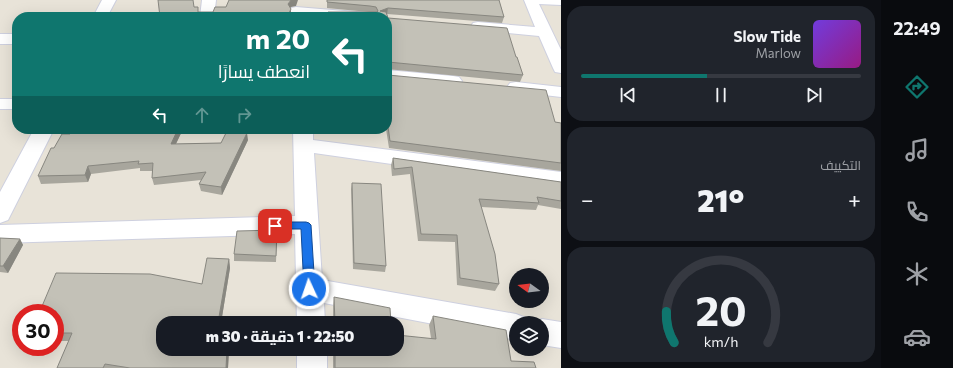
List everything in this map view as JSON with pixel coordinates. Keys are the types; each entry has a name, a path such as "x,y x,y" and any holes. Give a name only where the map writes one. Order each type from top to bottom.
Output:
{"street":[{"path":"102,12 108,0"},
{"path":"208,12 209,0"},
{"path":"531,0 560,63"},
{"path":"541,0 561,1"},
{"path":"297,9 324,12"},
{"path":"467,25 546,32"},
{"path":"0,39 12,38"},
{"path":"392,75 466,82"},
{"path":"498,86 561,92"},
{"path":"0,104 12,104"},
{"path":"2,207 41,134"},
{"path":"311,316 306,225 304,137 561,180"},
{"path":"0,234 306,225"},
{"path":"309,289 509,326"},
{"path":"549,333 561,335"},
{"path":"312,356 312,368"}],"building":[{"path":"158,0 193,0 194,7 198,7 198,12 159,12"},
{"path":"229,0 291,0 288,4 291,9 290,12 213,12 215,7 226,7"},
{"path":"327,0 499,0 504,17 388,8 380,11 386,12 377,12 376,7 327,2"},
{"path":"392,18 507,28 523,75 392,62"},
{"path":"392,75 546,90 555,122 561,123 561,163 390,141 389,134 392,134"},
{"path":"62,134 176,134 171,144 221,143 226,134 247,134 221,187 199,184 206,172 152,178 153,163 138,164 139,161 88,166 85,175 38,176 51,148 54,148"},
{"path":"393,158 561,182 561,201 537,197 539,203 479,199 495,254 499,284 460,278 457,235 421,234 412,167 394,169"},
{"path":"352,183 381,184 386,266 354,263"},
{"path":"277,230 276,256 234,254 237,231"},
{"path":"0,238 20,239 3,266 0,266"},
{"path":"207,258 229,259 219,316 156,316 156,356 227,356 226,368 130,368 105,364 103,368 57,368 62,356 64,356 64,352 72,333 64,333 64,304 43,304 56,273 150,274 202,284"},
{"path":"334,297 390,308 391,316 335,316"},
{"path":"433,316 506,330 511,361 534,362 536,368 335,368 335,356 404,356 404,336 436,339"}],"route":[{"path":"275,226 306,225 309,289"}]}
